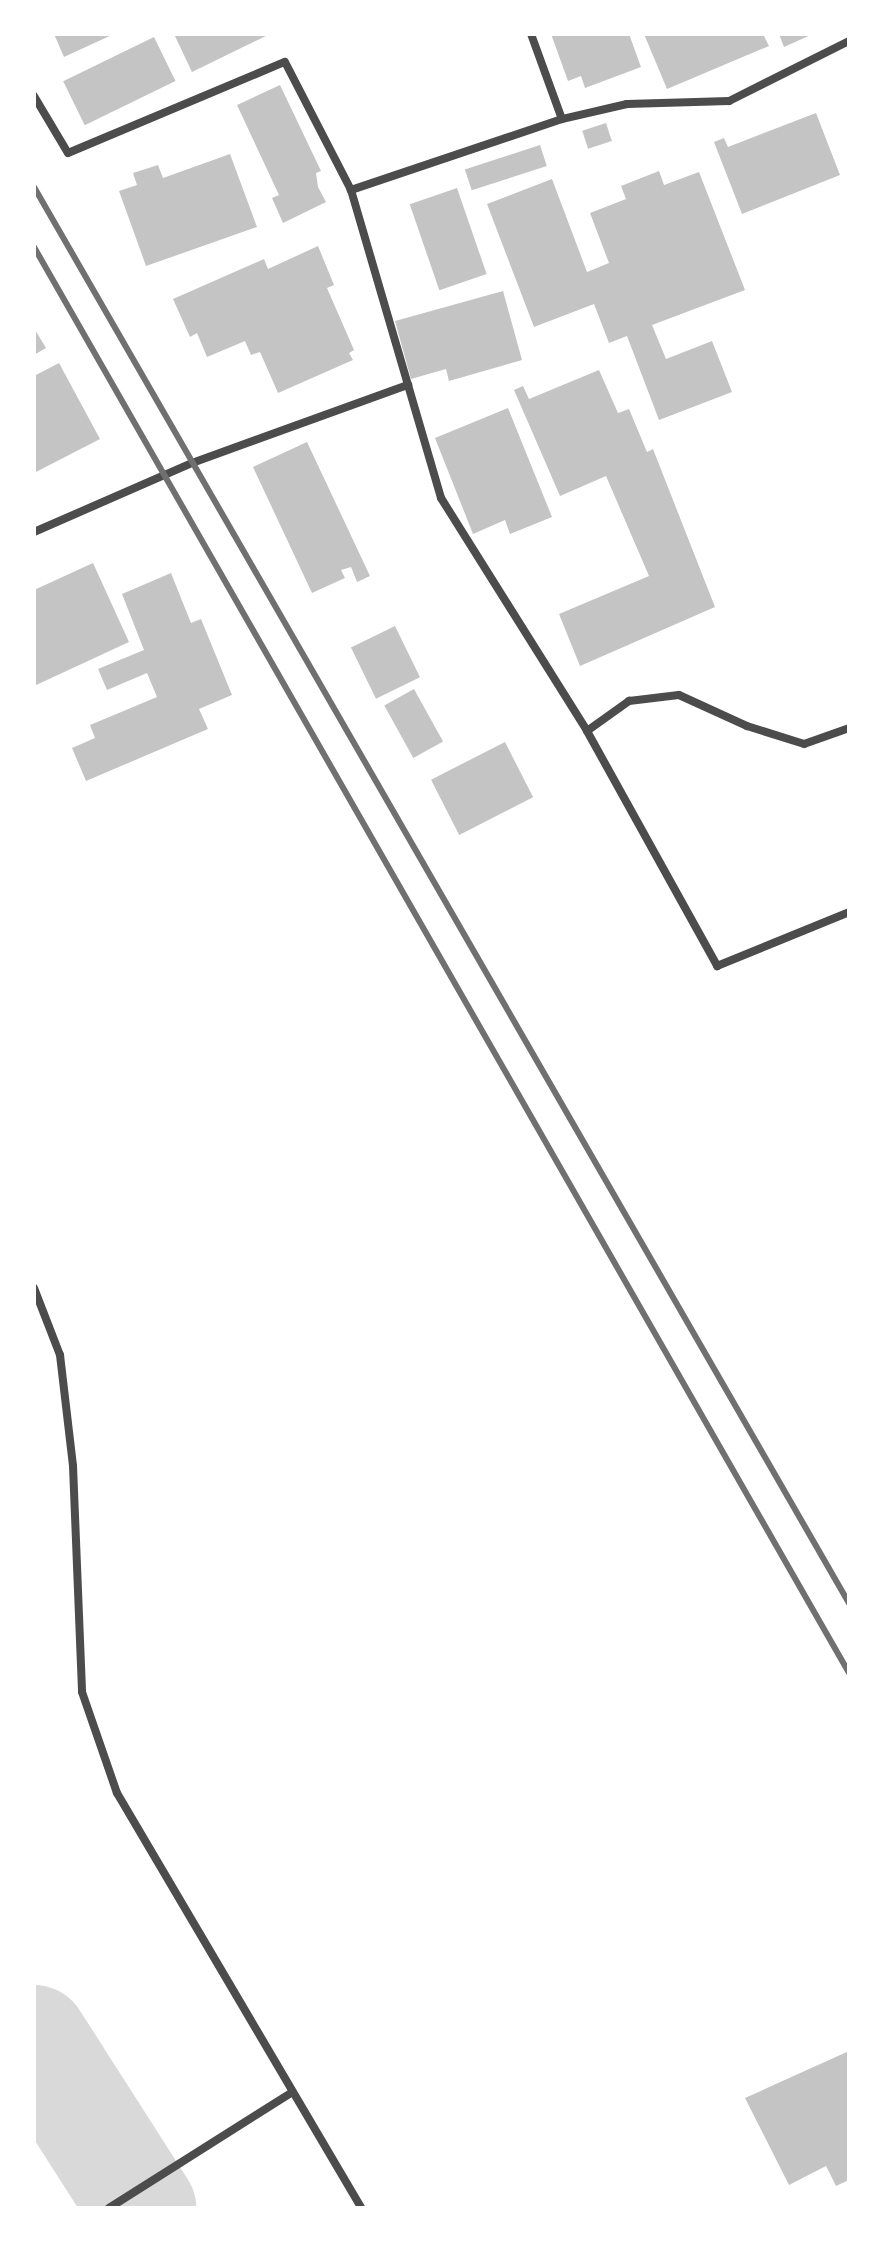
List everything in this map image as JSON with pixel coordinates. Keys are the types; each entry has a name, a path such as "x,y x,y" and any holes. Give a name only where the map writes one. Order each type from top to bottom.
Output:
{"street":[{"path":"531,34 562,119"},
{"path":"351,190 562,119 627,104 729,101 849,41"},
{"path":"34,96 68,153 285,62 351,190 441,498 587,731 717,966 849,912"},
{"path":"34,532 192,463 408,385"},
{"path":"587,731 629,701 679,695 747,726 804,744 849,728"},
{"path":"34,1288 60,1355 64,1387 73,1466 82,1692 117,1793 361,2208"},
{"path":"109,2208 258,2111 291,2093"}],"building":[{"path":"54,34 114,34 64,57"},
{"path":"174,34 270,34 192,72"},
{"path":"551,34 629,34 641,67 585,88 581,76 568,81"},
{"path":"644,34 763,34 769,46 667,89"},
{"path":"779,34 813,34 784,47"},
{"path":"154,37 175,81 85,125 63,81"},
{"path":"280,85 321,171 316,173 318,187 326,202 283,223 272,198 279,195 237,105"},
{"path":"816,113 840,175 742,214 714,142 724,138 728,147"},
{"path":"606,123 612,141 588,149 582,131"},
{"path":"540,145 547,166 472,190 465,169"},
{"path":"230,154 257,227 146,266 119,191 137,185 133,173 158,165 163,178"},
{"path":"659,171 664,185 699,172 745,290 652,325 666,359 712,341 732,392 659,420 627,336 609,343 594,304 534,327 487,204 552,179 587,272 609,263 590,213 626,199 621,186"},
{"path":"457,188 487,274 439,290 410,204"},
{"path":"318,246 334,285 327,288 354,350 349,353 353,360 278,393 260,352 251,355 245,341 207,357 197,333 190,337 173,299 264,259 268,269"},
{"path":"503,291 522,360 449,381 446,369 411,379 395,321"},
{"path":"34,328 46,348 34,355"},
{"path":"59,363 100,439 34,473 34,376"},
{"path":"599,370 618,413 629,409 647,452 653,449 715,607 580,666 559,614 649,576 606,476 560,496 514,390 523,386 529,399"},
{"path":"508,408 552,517 510,534 505,520 473,534 435,438"},
{"path":"307,442 370,576 357,582 351,567 341,570 345,578 312,593 253,467"},
{"path":"93,563 129,642 34,686 34,590"},
{"path":"171,573 191,623 201,619 232,695 199,709 208,729 86,781 72,748 95,738 90,725 157,697 147,673 107,690 98,669 144,650 122,594"},
{"path":"395,626 420,677 376,699 351,647"},
{"path":"414,689 443,741 413,758 384,705"},
{"path":"505,742 533,797 459,835 431,780"},
{"path":"849,2051 849,2180 836,2186 826,2166 789,2185 745,2098"}],"waterway":[{"path":"34,2039 142,2208"}],"railway":[{"path":"34,187 849,1603"},
{"path":"34,247 849,1673"}]}
